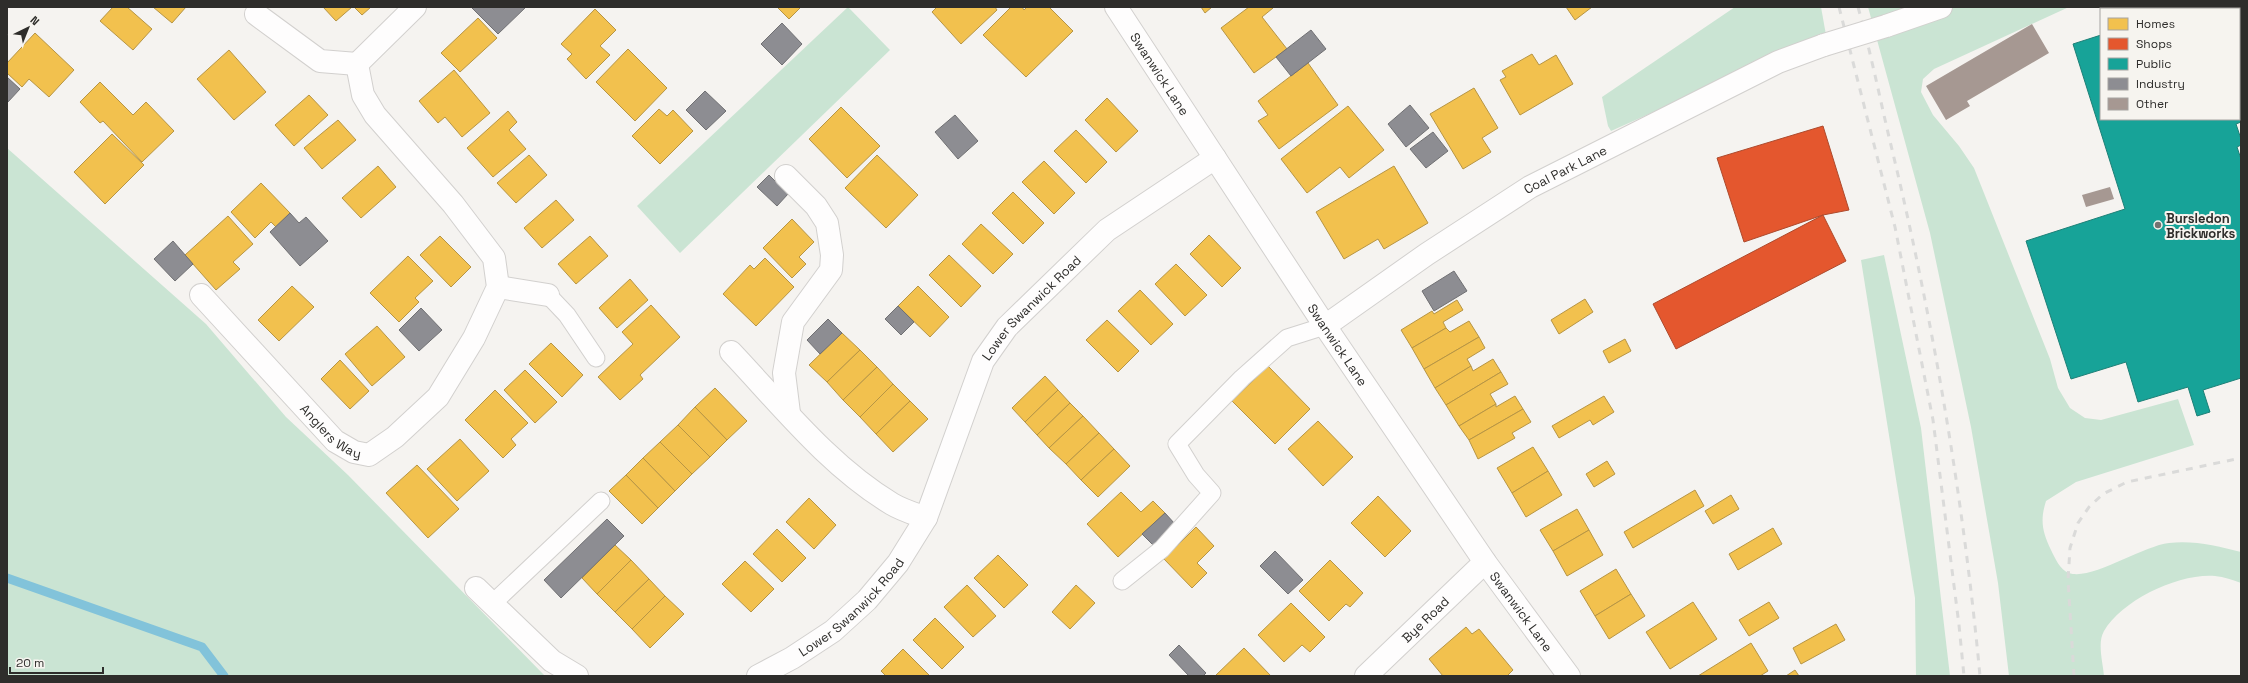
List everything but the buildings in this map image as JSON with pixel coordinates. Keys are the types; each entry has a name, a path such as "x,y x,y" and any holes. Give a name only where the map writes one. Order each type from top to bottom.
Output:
{"street":[{"path":"256,14 320,61 357,64 415,7"},
{"name":"Swanwick Lane","path":"1116,7 1325,326 1485,562 1569,676"},
{"name":"Coal Park Lane","path":"1325,326 1427,254 1530,187 1778,62 1824,45 1941,7"},
{"path":"357,64 363,95 375,116 453,204 494,258 498,287 548,295"},
{"name":"Lower Swanwick Road","path":"758,676 792,658 833,632 867,600 898,563 926,518 983,361 1007,327 1107,230 1215,158"},
{"path":"786,176 816,206 827,223 832,255 831,270 794,322 784,373 789,413"},
{"name":"Anglers Way","path":"200,295 335,441 354,452 369,455 395,437 438,397 474,338 498,287"},
{"path":"731,352 825,453 855,479 893,505 926,518"},
{"name":"Bye Road","path":"1366,676 1485,562"},
{"path":"476,588 552,661 577,676"}],"lane":[{"path":"548,295 567,315 596,358"},
{"path":"1122,581 1162,549 1212,493 1196,476 1176,444 1242,378 1287,338 1325,326"},
{"path":"494,604 600,501"}],"green space":[{"path":"848,7 890,50 680,253 637,206"},
{"path":"1735,7 1821,7 1826,35 1611,131 1608,126 1602,97"},
{"path":"1868,7 2069,7 1934,69 1923,79 1921,92 1933,115 1959,146 1974,168 2050,359 2058,388 2070,408 2085,418 2101,420 2178,399 2194,445 2076,482 2046,501 2043,514 2043,526 2048,543 2058,563 2069,573 2079,574 2103,568 2158,545 2178,542 2205,544 2241,552 2241,583 2215,576 2201,576 2185,579 2153,591 2124,609 2112,620 2102,636 2101,653 2104,676 2009,676 1998,583 1971,427 1930,233"},
{"path":"7,148 206,324 286,417 348,475 545,676 7,676"},
{"path":"1884,255 1921,428 1950,676 1916,676 1915,598 1861,260"}],"waterway":[{"path":"7,578 202,647 224,676"}],"railway":[{"path":"1839,7 1895,227 1933,420 1964,676"},
{"path":"1858,7 1905,204 1932,338 1965,540 1980,676"},
{"path":"2074,676 2068,580 2070,548 2078,523 2089,507 2103,494 2127,482 2241,458"}],"place":[{"name":"Bursledon Brickworks","path":"2158,225"}]}
